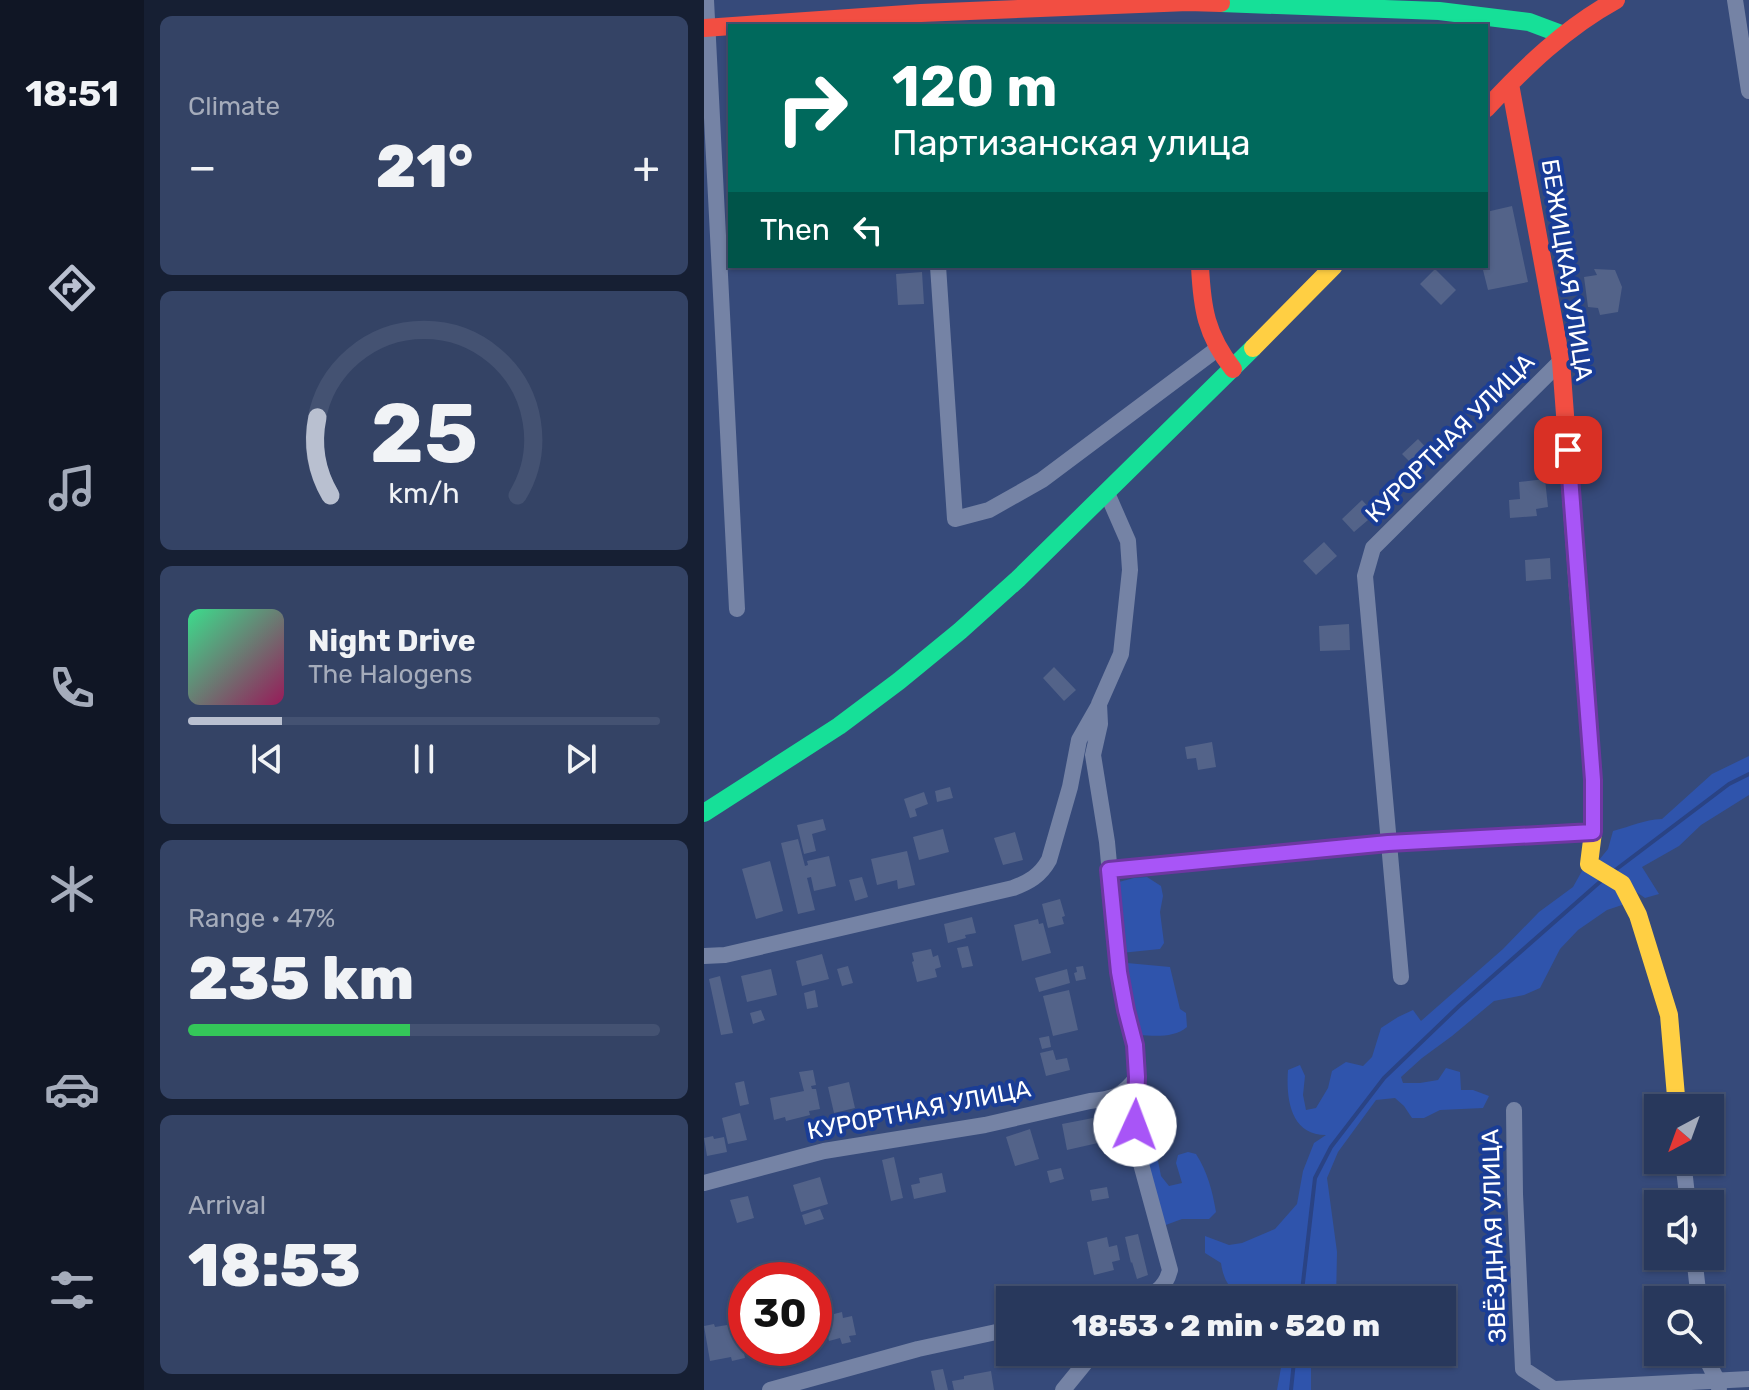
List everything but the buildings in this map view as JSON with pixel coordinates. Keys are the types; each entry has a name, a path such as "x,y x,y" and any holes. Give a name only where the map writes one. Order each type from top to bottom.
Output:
{"street":[{"path":"706,0 737,609"},
{"path":"1488,107 1561,34 1616,0"},
{"path":"1735,0 1749,91"},
{"path":"763,24 921,13 1296,3 1439,11 1529,22 1561,34"},
{"path":"706,28 728,26"},
{"name":"БЕЖИЦКАЯ УЛИЦА","path":"1510,84 1561,361 1593,780 1593,832 1589,864 1622,884 1638,915 1669,1015 1676,1094"},
{"path":"938,268 955,519 989,510 1042,480 1217,349"},
{"path":"1200,268 1202,306 1208,330 1217,349 1233,369"},
{"path":"704,813 839,726 899,681 983,610 1107,493 1332,268"},
{"name":"КУРОРТНАЯ УЛИЦА","path":"1388,843 1365,576 1373,548 1561,361"},
{"path":"704,956 725,955 1013,888 1030,882 1044,869 1070,787 1079,740 1121,654 1130,570 1128,541 1107,493"},
{"path":"1099,704 1100,724 1093,755 1107,842 1119,972 1135,1045 1135,1142 1170,1270 1168,1280 1162,1286"},
{"path":"1109,870 1388,843 1593,832"},
{"path":"1388,843 1401,977"},
{"name":"КУРОРТНАЯ УЛИЦА","path":"704,1183 824,1151 985,1125 1107,1099 1128,1089 1137,1077"},
{"name":"ЗВЁЗДНАЯ УЛИЦА","path":"1514,1110 1523,1369 1555,1390"},
{"path":"770,1390 918,1349 996,1332"},
{"path":"1063,1390 1083,1366"},
{"path":"1710,1366 1719,1385"},
{"path":"1555,1390 1719,1385 1749,1379"}],"shaded area":[{"path":"1749,756 1749,795 1701,825 1679,846 1642,867 1659,894 1645,898 1632,889 1625,904 1607,910 1578,930 1560,949 1540,988 1494,1001 1401,1077 1403,1083 1420,1083 1438,1080 1446,1068 1460,1072 1461,1090 1473,1090 1489,1096 1483,1108 1440,1110 1424,1118 1412,1118 1395,1098 1376,1100 1338,1152 1327,1178 1337,1252 1336,1286 1230,1286 1221,1263 1205,1253 1205,1236 1229,1245 1275,1229 1297,1204 1303,1171 1314,1143 1326,1135 1305,1129 1298,1122 1290,1103 1288,1070 1300,1065 1305,1076 1303,1095 1306,1110 1316,1108 1328,1088 1332,1071 1346,1062 1363,1066 1372,1057 1381,1028 1398,1017 1413,1010 1421,1021 1503,949 1539,912 1573,887 1582,871 1599,860 1608,849 1613,831 1662,819 1712,774"},
{"path":"1147,877 1161,886 1164,943 1160,949 1121,953 1115,883"},
{"path":"1127,963 1170,967 1180,1009 1186,1013 1187,1027 1170,1035 1139,1035 1116,978"},
{"path":"1188,1152 1196,1154 1204,1168 1216,1212 1209,1219 1182,1219 1163,1226 1143,1157 1158,1161 1161,1176 1169,1186 1182,1183 1176,1163 1178,1155"},
{"path":"1281,1366 1311,1366 1311,1390 1277,1390"}],"waterway":[{"path":"1614,871 1729,784 1749,774"},
{"path":"1303,1286 1315,1178 1331,1147 1384,1078 1459,1006 1601,881"},
{"path":"1291,1390 1294,1366"}],"traffic: fast":[{"path":"1221,3 1439,11 1529,22 1561,34"},
{"path":"704,813 839,726 960,631 1018,579 1253,348"}],"traffic: slow":[{"path":"1253,348 1332,268"},
{"path":"1576,562 1593,780 1593,832 1589,864 1622,884 1638,915 1669,1015 1676,1094"}],"traffic: jam":[{"path":"1488,107 1546,49 1616,0"},
{"path":"762,24 921,13 1221,3"},
{"path":"704,28 728,26"},
{"path":"1510,84 1561,361 1576,562"},
{"path":"1200,268 1202,295 1211,333 1233,369"}],"route":[{"path":"1135,1125 1135,1045 1119,972 1109,870 1388,843 1593,832 1593,780 1568,450"}]}
